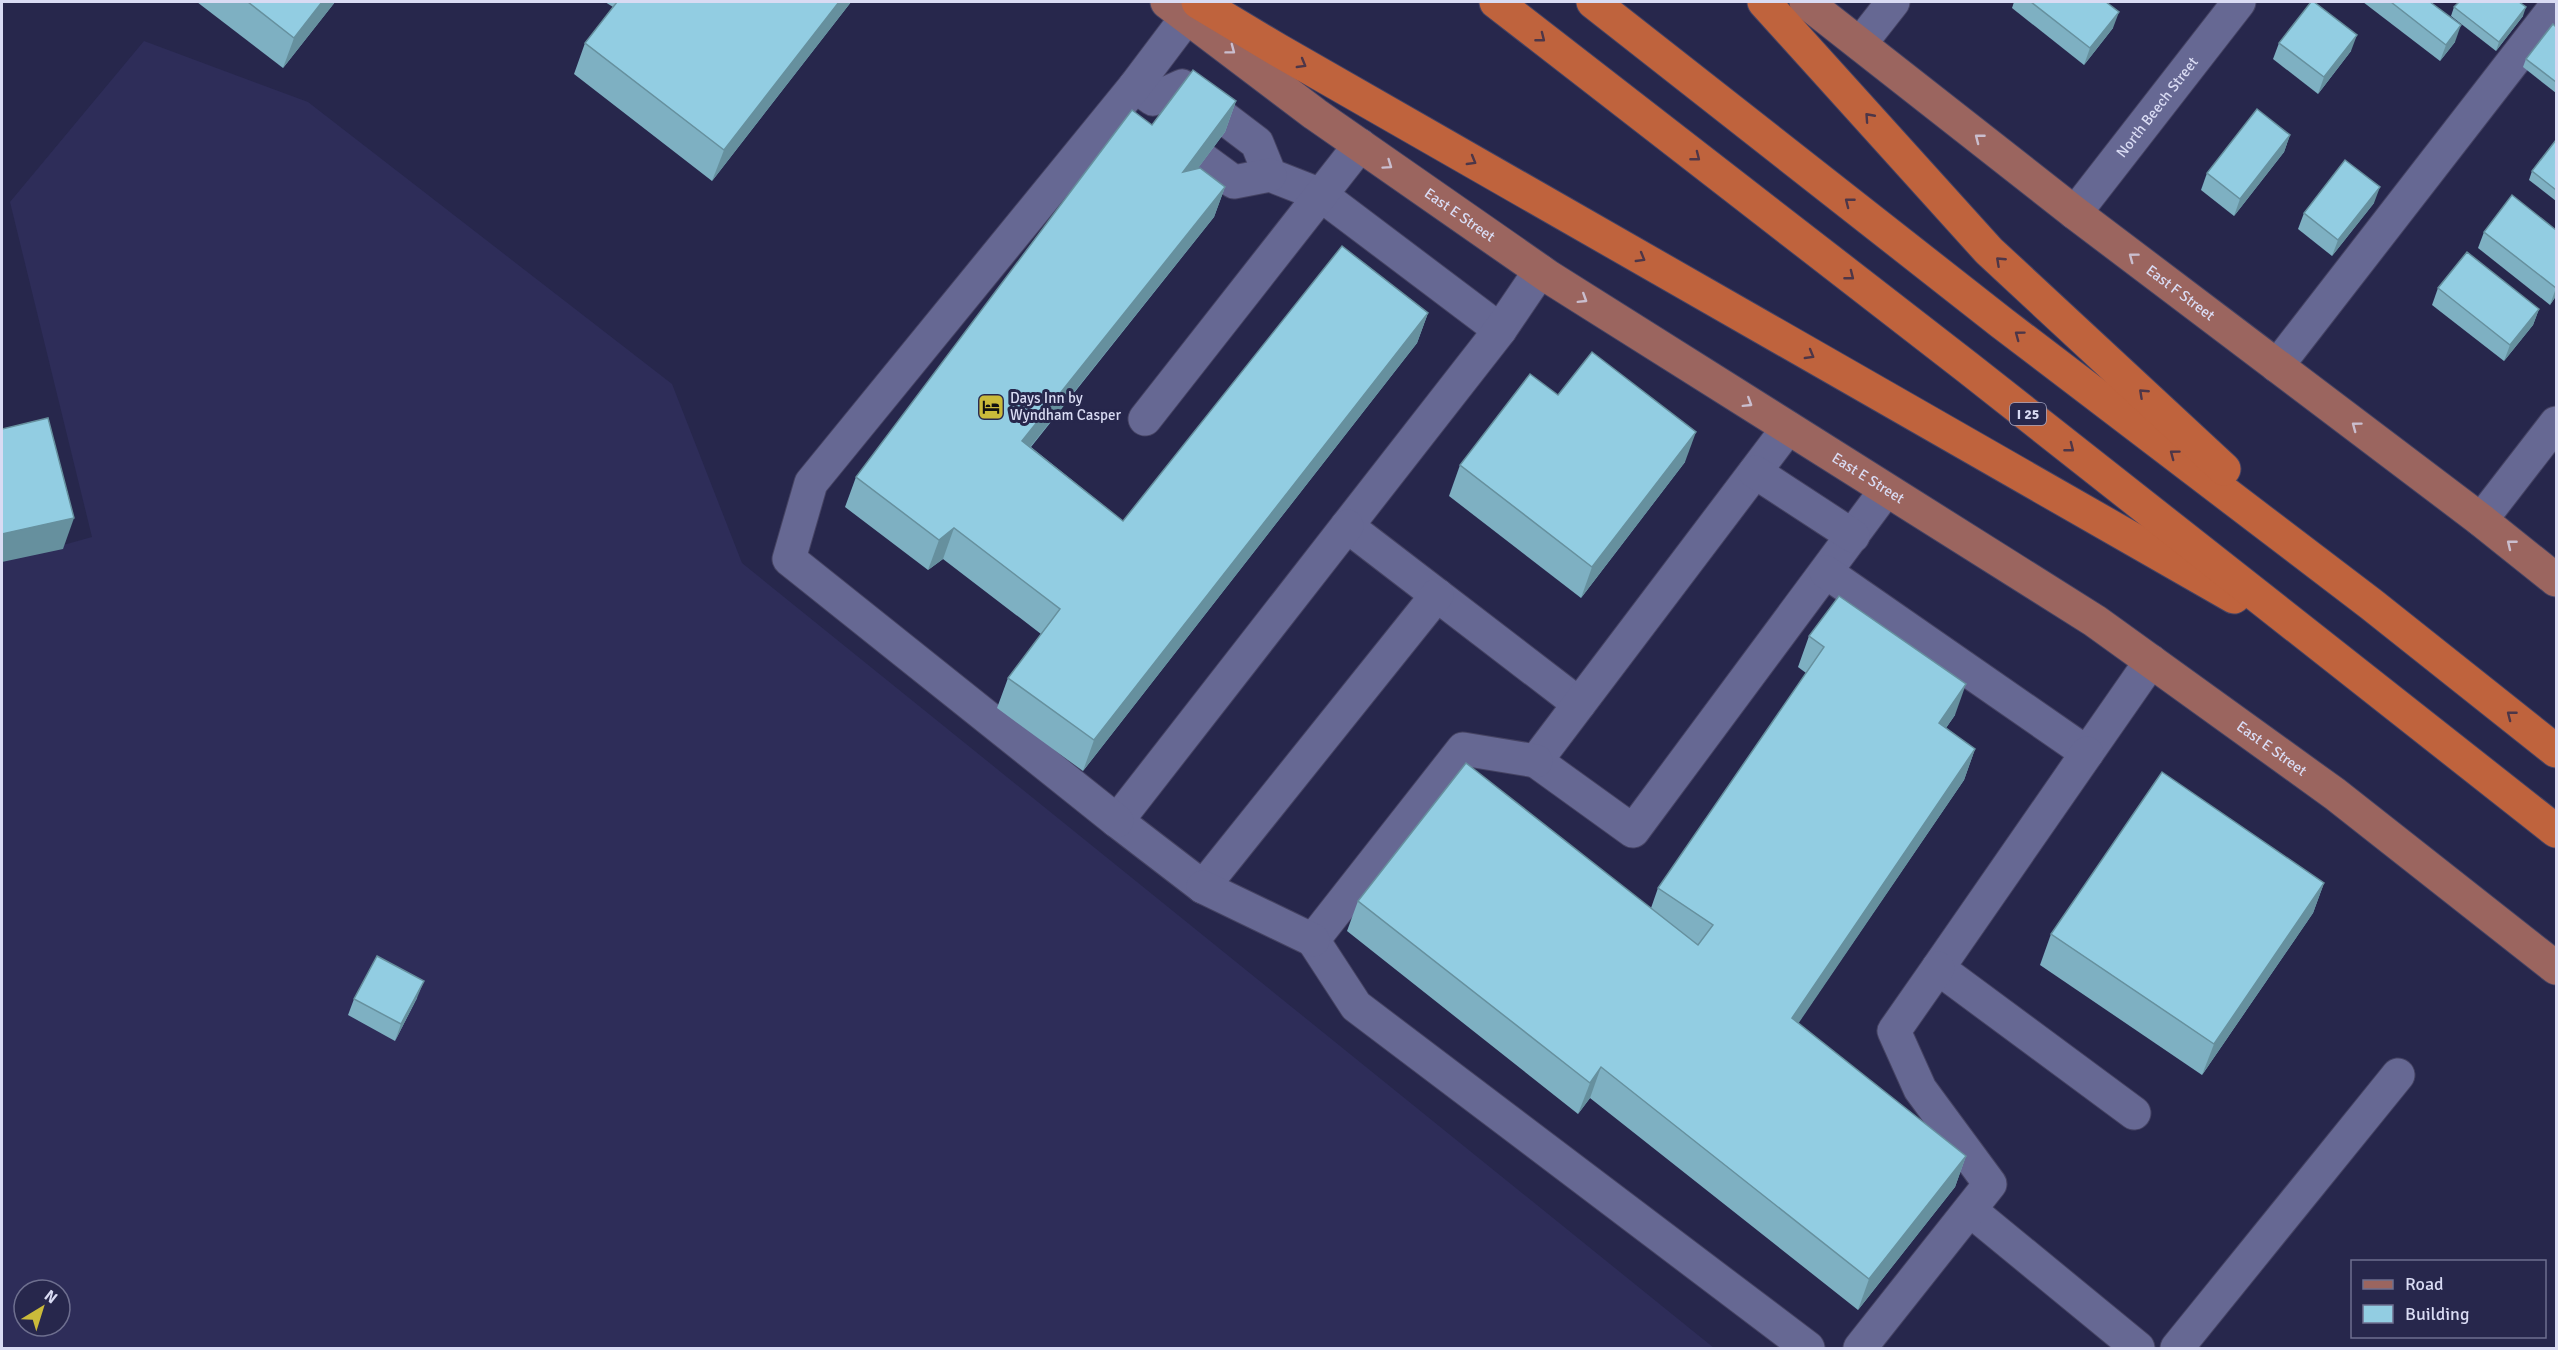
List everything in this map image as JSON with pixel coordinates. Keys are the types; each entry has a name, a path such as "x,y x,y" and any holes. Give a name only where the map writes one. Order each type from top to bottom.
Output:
{"highway":[{"name":"I 25","path":"1496,2 2334,655 2556,831"},
{"path":"1593,2 2002,323 2371,604 2556,751"},
{"path":"1764,2 1989,251 2371,604"},
{"path":"1184,7 1288,56 2334,655"}],"main road":[{"name":"East F Street","path":"1806,2 2076,213 2481,520 2556,580"},
{"name":"East E Street","path":"1184,7 1360,145 1540,271 2095,621 2335,794 2556,968"}],"street":[{"path":"1860,44 1893,2"},
{"name":"North Beech Street","path":"2076,213 2239,2"},
{"path":"2277,366 2556,6"},
{"path":"1150,104 1184,7"},
{"path":"1270,175 1257,142 1182,86 1150,104 811,483 789,559 1203,887 1312,940 1356,1006 1808,1348"},
{"path":"1145,418 1360,145"},
{"path":"1204,160 1234,182 1270,175 1321,195 1500,330"},
{"path":"1117,821 1500,330 1540,271"},
{"path":"2481,520 2556,423"},
{"path":"1536,761 1788,428"},
{"path":"1755,472 1853,536"},
{"path":"1312,940 1463,749 1536,761 1633,831 1886,490"},
{"path":"1347,526 1579,704"},
{"path":"1826,572 2087,753"},
{"path":"1203,887 1437,595"},
{"path":"1860,1348 1990,1184 1920,1089 1894,1031 2151,661"},
{"path":"1938,968 2134,1113"},
{"path":"2177,1348 2398,1075"},
{"path":"1970,1210 2138,1348"}],"shaded area":[{"path":"144,41 308,102 672,384 742,563 1714,1348 2,1348 2,562 92,537 10,202"}],"building":[{"path":"248,2 322,2 294,38"},
{"path":"617,2 839,2 724,150 585,43"},
{"path":"2031,2 2106,2 2119,12 2090,48"},
{"path":"2311,2 2357,35 2324,77 2279,43"},
{"path":"2391,2 2430,2 2461,25 2446,45"},
{"path":"2459,2 2519,2 2526,7 2499,42 2454,7"},
{"path":"2553,24 2556,27 2556,82 2526,59"},
{"name":"Days Inn by Wyndham Casper","path":"1193,70 1236,101 1183,172 1200,168 1225,187 1022,441 1123,521 1342,246 1428,313 1094,740 1008,678 1060,609 954,528 939,540 856,477 1132,110 1152,125"},
{"path":"2257,109 2290,135 2240,199 2207,173"},
{"path":"2556,140 2556,190 2532,171"},
{"path":"2345,160 2380,187 2338,240 2304,213"},
{"path":"2512,195 2556,230 2556,288 2484,232"},
{"path":"2467,252 2539,309 2510,345 2438,288"},
{"path":"1592,352 1696,432 1592,567 1460,465 1530,374 1558,395"},
{"path":"48,418 74,518 2,534 2,429"},
{"path":"1839,596 1966,684 1939,723 1975,749 1792,1018 1966,1156 1869,1279 1601,1067 1590,1083 1358,901 1466,763 1698,945 1713,925 1658,888 1824,647 1809,636"},
{"path":"2162,772 2324,883 2214,1044 2051,934"},
{"path":"377,956 424,981 401,1024 354,999"}],"place":[{"name":"Days Inn by Wyndham Casper","path":"991,407"}]}
